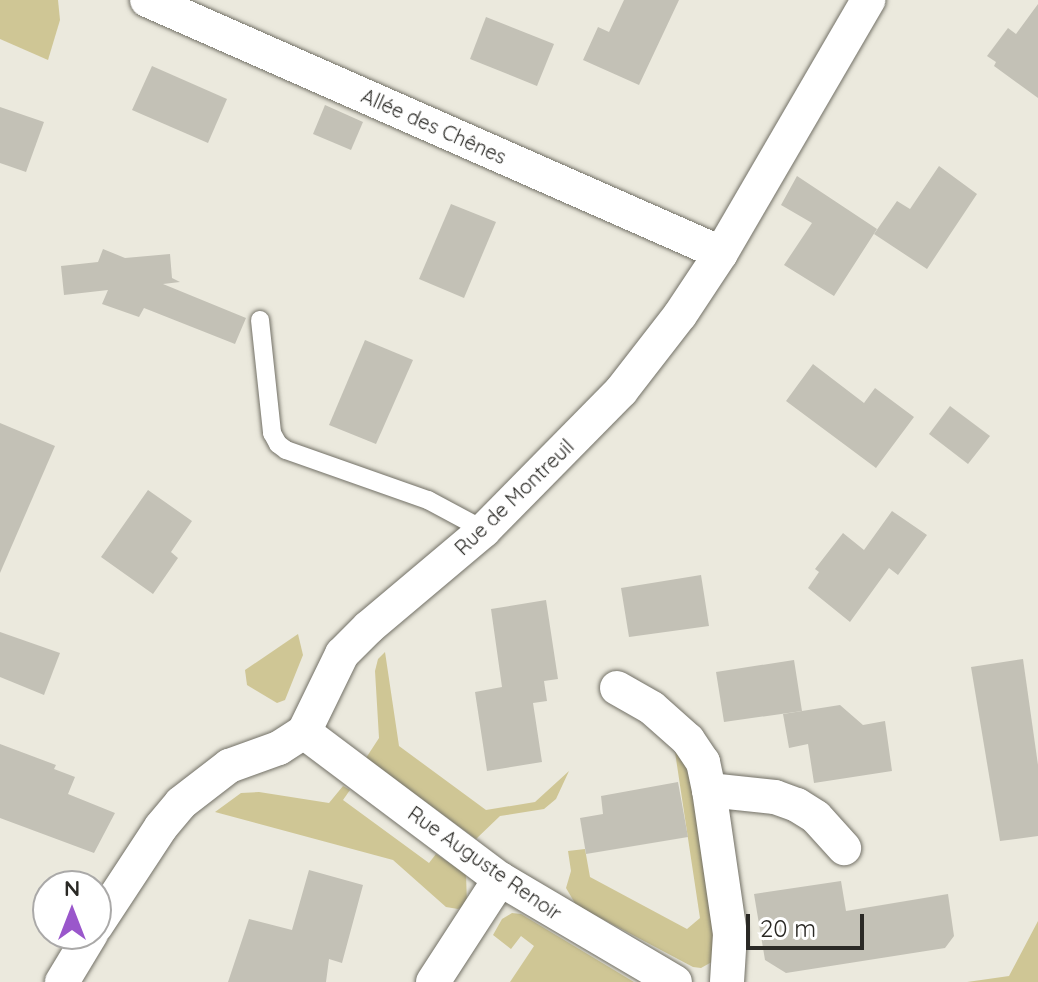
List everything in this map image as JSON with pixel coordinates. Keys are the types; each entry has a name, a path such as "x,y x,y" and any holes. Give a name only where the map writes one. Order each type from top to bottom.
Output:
{"street":[{"name":"Allée des Chênes","path":"147,0 721,253"},
{"name":"Rue de Montreuil","path":"304,732 342,654 369,627 484,530 621,391 680,315 721,253 860,3"},
{"path":"617,688 652,708 688,740 703,762 730,934 727,982"},
{"name":"Rue Auguste Renoir","path":"304,732 500,879 675,982"},
{"path":"112,902 161,827 193,792 229,766 279,748 304,732"},
{"path":"709,790 775,797 797,805 816,817 844,848"},
{"path":"433,982 500,879"},
{"path":"62,982 81,950"}],"lane":[{"path":"260,320 272,433 278,444 286,450 428,500 484,530"}],"shaded area":[{"path":"0,0 58,0 60,20 48,60 0,39"},
{"path":"298,634 303,655 285,700 277,703 247,685 245,670"},
{"path":"385,652 399,746 486,810 535,802 569,771 556,799 544,809 500,816 476,839 366,758 379,738 375,671 378,659"},
{"path":"675,752 684,762 695,785 717,959 701,968 693,967 576,905 566,888 571,871 568,851 585,849 590,877 687,929 700,918"},
{"path":"343,786 350,790 343,800 429,863 436,854 466,874 467,905 458,909 446,907 393,860 215,812 241,793 259,792 329,803"},
{"path":"512,913 521,914 634,982 510,982 534,946 521,936 511,949 493,935 502,919"},
{"path":"1038,921 1038,982 967,982 1009,976"}],"building":[{"path":"624,0 679,0 639,85 583,60 598,27 609,32"},
{"path":"1038,4 1038,98 994,66 996,62 987,56 1008,28 1016,34"},
{"path":"486,17 554,44 537,86 470,59"},
{"path":"152,66 227,99 208,143 132,110"},
{"path":"325,105 363,122 351,150 313,134"},
{"path":"0,107 44,122 26,172 0,163"},
{"path":"939,166 977,194 927,269 874,234 897,201 910,209"},
{"path":"797,176 877,229 834,296 784,265 812,223 781,205"},
{"path":"451,204 496,222 464,298 419,279"},
{"path":"103,249 125,258 170,254 172,278 180,282 163,284 246,318 235,344 144,308 139,317 102,304 108,290 64,295 61,266 98,262"},
{"path":"365,340 413,360 376,444 329,425"},
{"path":"813,364 864,403 875,388 914,417 876,468 786,401"},
{"path":"950,406 990,436 968,464 929,434"},
{"path":"0,423 55,446 0,573"},
{"path":"148,490 192,521 171,552 178,558 153,594 101,557"},
{"path":"892,511 927,535 898,575 889,568 850,622 808,588 819,572 815,569 843,533 864,550"},
{"path":"701,575 709,626 629,637 621,588"},
{"path":"546,600 558,679 544,681 547,701 533,703 542,762 487,771 475,692 502,687 491,609"},
{"path":"0,632 60,653 44,695 0,677"},
{"path":"1023,659 1038,765 1038,836 1000,841 971,667"},
{"path":"794,660 802,711 724,722 716,672"},
{"path":"840,705 863,725 885,721 892,771 814,783 808,744 789,748 783,714"},
{"path":"0,744 56,765 54,769 75,777 68,794 115,813 94,853 0,818"},
{"path":"678,782 688,837 586,854 580,818 603,814 601,796"},
{"path":"309,870 363,885 342,963 329,959 326,982 228,982 249,919 292,930"},
{"path":"841,881 846,911 948,894 954,936 945,948 786,973 765,960 754,894"}]}
